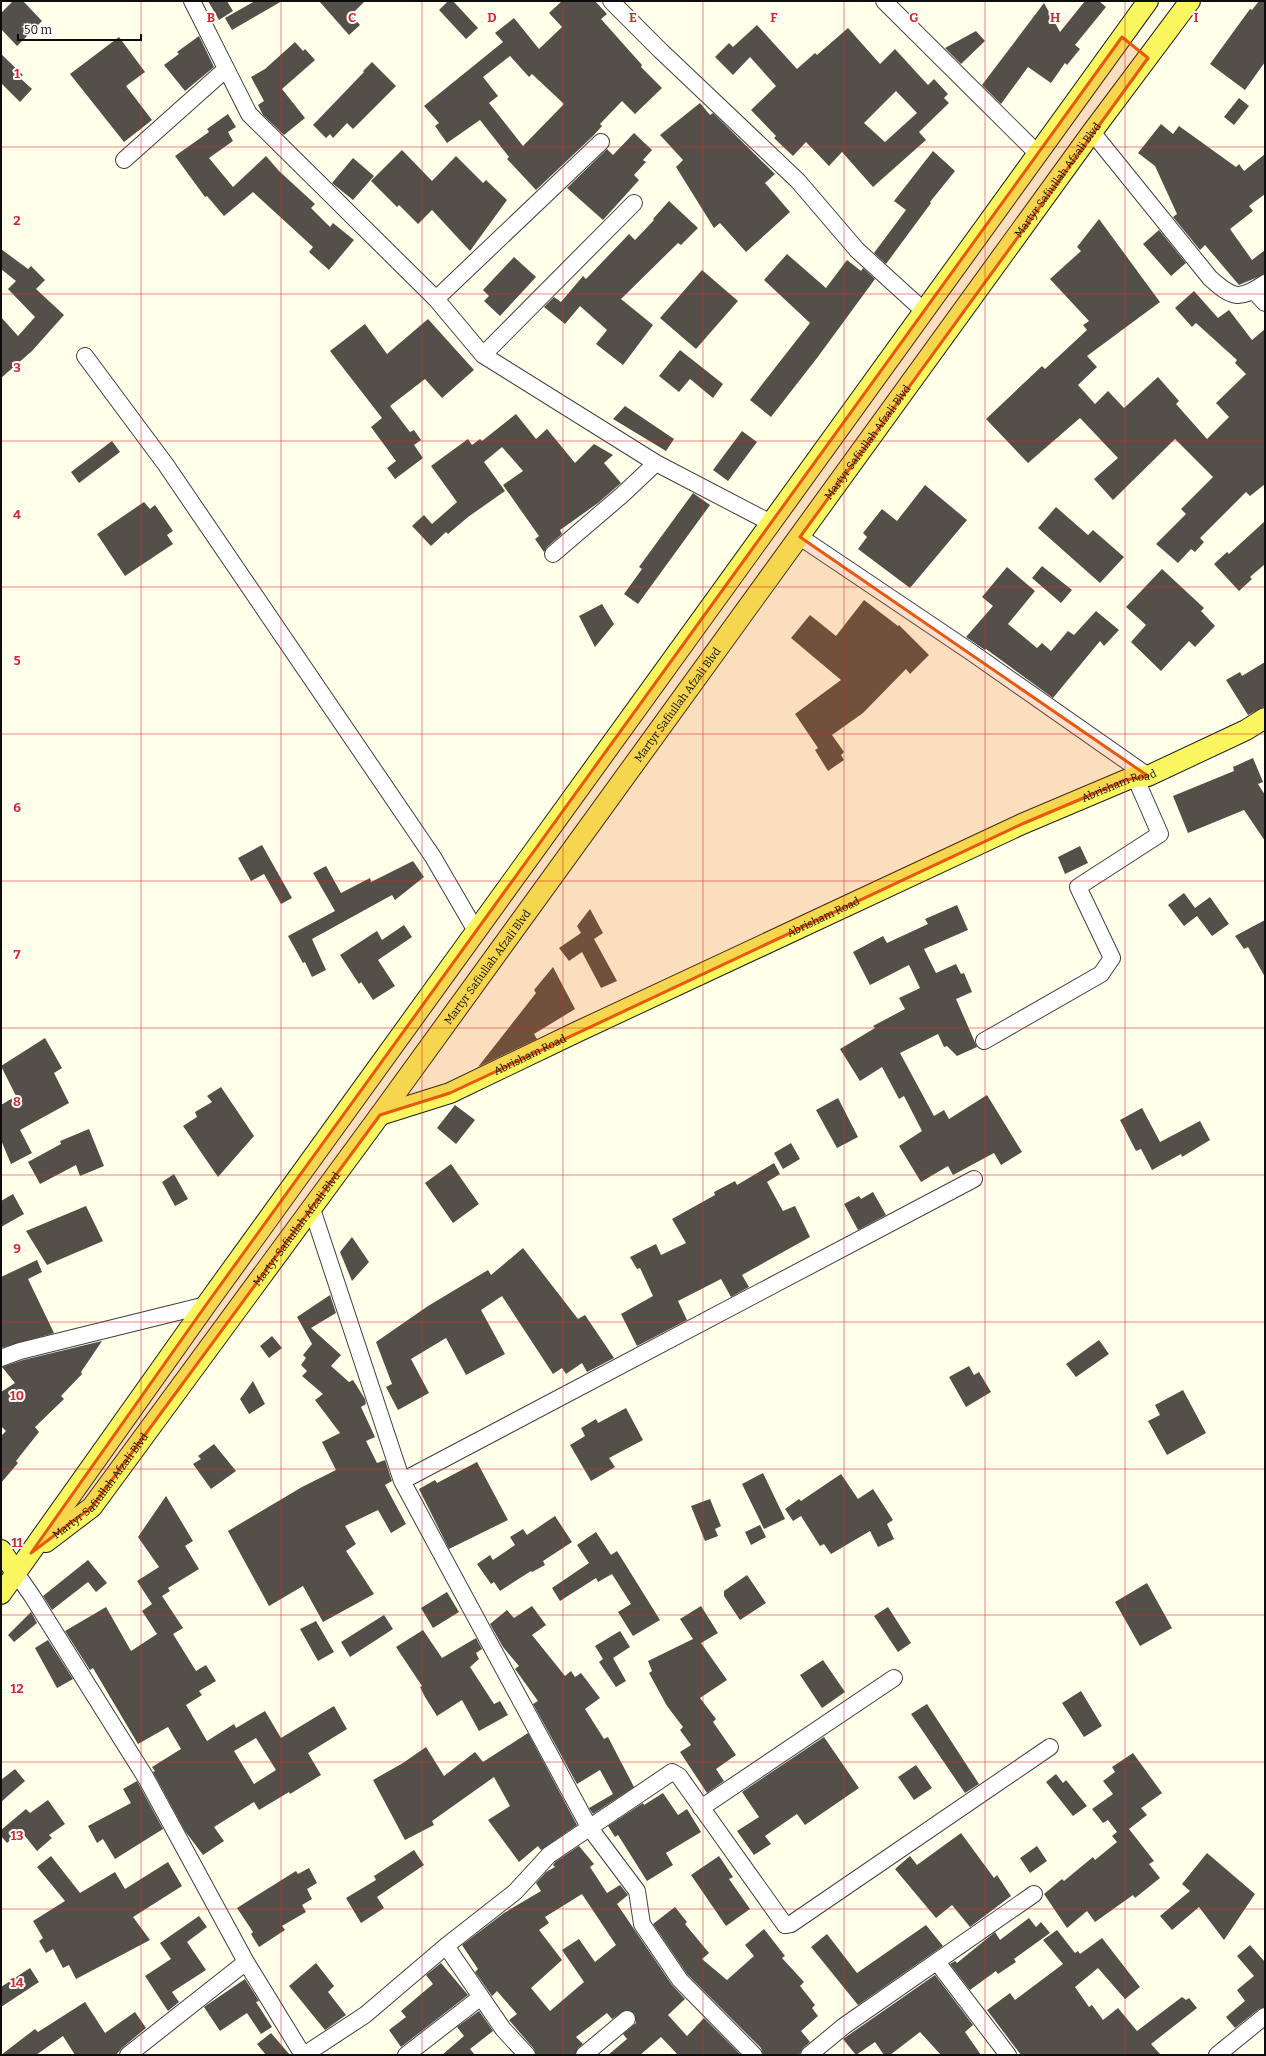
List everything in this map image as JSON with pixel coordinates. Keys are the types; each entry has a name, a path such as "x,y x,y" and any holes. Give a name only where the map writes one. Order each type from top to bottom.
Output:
{"main road":[{"name":"Martyr Safiullah Afzali Blvd","path":"31,1553 206,1305 1148,1"},
{"name":"Martyr Safiullah Afzali Blvd","path":"31,1553 92,1507 380,1115 1092,132 1190,1"},
{"path":"1122,37 1148,58"},
{"path":"696,627 715,652"},
{"name":"Abrisham Road","path":"380,1115 450,1094 579,1030 1007,831 1142,776 1246,730 1265,718"},
{"path":"1,1550 16,1573"},
{"path":"1,1594 31,1553"}],"street":[{"path":"192,1 249,114 436,299 483,355 656,463 771,523"},
{"path":"611,1 661,51 798,180 857,250 924,311"},
{"path":"884,1 1038,154"},
{"path":"124,160 226,69"},
{"path":"1092,132 1210,278 1226,293 1238,296 1260,287 1265,303"},
{"path":"436,299 601,142"},
{"path":"483,355 634,203"},
{"path":"85,356 166,465 433,858 476,930"},
{"path":"553,554 622,495 656,463"},
{"path":"800,537 970,652 1142,776 1160,834 1078,887 1112,958 1101,974 984,1041"},
{"path":"402,1481 974,1179"},
{"path":"312,1206 402,1481 589,1827 637,1892 642,1924 662,1957 680,1980 754,2055"},
{"path":"1,1358 20,1351 206,1305"},
{"path":"16,1573 146,1778 246,1962 304,2055 365,2015 446,1946 515,1892 548,1855 672,1772 679,1776 780,1920 785,1924 791,1924 1050,1747"},
{"path":"701,1808 894,1678"},
{"path":"809,2055 844,2026 1034,1894"},
{"path":"446,1946 503,2029 527,2055"},
{"path":"128,2055 246,1962"},
{"path":"937,1962 1008,2055"},
{"path":"406,2055 482,1997"},
{"path":"1217,2055 1265,2016"},
{"path":"584,2055 627,2019"}],"highlighted area":[{"path":"1122,37 1148,58 800,537 1148,776 1126,780 1022,824 450,1093 380,1115 92,1507 31,1553 206,1305"}],"building":[{"path":"13,1 23,1 42,21 17,46 1,29 1,13"},
{"path":"208,1 227,1 233,11 219,20"},
{"path":"255,1 282,1 232,30 225,18"},
{"path":"319,1 365,1 351,15 360,25 349,35"},
{"path":"448,1 453,1 478,28 466,39 439,10"},
{"path":"562,1 595,1 607,14 601,19 642,65 641,67 662,88 635,114 622,101 600,124 602,126 593,136 536,190 507,159 509,157 480,120 447,143 435,126 439,123 424,106 503,42 495,33 514,18 539,49 562,27 549,13","holes":["510,56 529,77 532,74 564,104 523,146 489,103 498,96 483,77"]},
{"path":"1085,1 1099,1 1106,7 1075,45 1080,49 1067,65 1065,63 1051,83 1028,67 1001,104 982,85 1044,3 1060,32"},
{"path":"1259,1 1265,1 1265,62 1245,90 1210,64 1250,9 1252,10"},
{"path":"757,25 797,69 815,53 817,55 848,28 880,64 895,49 928,85 934,79 948,94 944,98 949,103 919,132 926,140 873,187 842,152 829,166 806,142 793,156 774,138 776,136 751,110 776,86 750,57 733,75 715,57 729,43 733,47","holes":["896,91 917,113 885,142 864,123"]},
{"path":"976,31 985,41 961,64 945,48"},
{"path":"199,36 214,67 185,91 164,65 179,54 177,52"},
{"path":"119,37 145,72 126,86 152,120 124,142 70,74"},
{"path":"295,42 303,51 305,49 315,60 282,89 305,118 284,135 263,115 258,105 264,101 251,77 265,69"},
{"path":"1,54 23,75 20,78 32,89 20,102 1,83"},
{"path":"372,62 396,86 353,129 347,123 333,138 330,134 326,138 313,125"},
{"path":"1239,98 1249,106 1234,125 1224,117"},
{"path":"700,103 710,115 713,113 775,174 765,183 790,212 746,252 720,223 714,228 676,167 683,160 660,135"},
{"path":"228,114 236,127 228,132 233,141 209,158 233,187 266,156 279,171 315,204 311,208 330,227 333,223 354,240 329,270 309,252 313,247 253,192 224,216 207,196 205,197 175,156 209,132 207,129"},
{"path":"1161,124 1173,134 1179,126 1236,167 1239,164 1244,171 1265,154 1265,194 1249,206 1253,211 1230,229 1252,260 1265,250 1265,274 1239,285 1205,245 1200,250 1173,217 1177,214 1155,166 1138,153"},
{"path":"634,133 652,150 643,160 646,162 634,175 639,180 603,220 567,188 607,149 613,155"},
{"path":"402,150 432,181 456,156 483,183 486,180 507,200 470,251 432,210 418,224 399,205 397,207 371,181"},
{"path":"933,151 955,171 930,202 931,203 886,264 874,253 906,210 894,201"},
{"path":"353,158 374,176 353,200 332,183"},
{"path":"669,201 698,228 681,245 678,243 621,299 653,325 623,365 596,344 607,330 580,306 565,324 544,307 554,297 561,302 583,276 586,279 629,234 635,240"},
{"path":"1099,219 1160,302 1087,356 1097,367 1078,385 1095,404 1108,391 1124,408 1158,377 1179,401 1176,404 1207,439 1229,417 1216,403 1246,374 1235,363 1237,360 1196,323 1192,327 1175,308 1194,291 1218,318 1229,310 1252,340 1265,329 1265,484 1250,496 1246,492 1200,538 1204,542 1195,552 1191,549 1178,563 1156,544 1186,514 1181,509 1213,477 1175,439 1113,500 1094,479 1118,458 1080,418 1028,463 986,419 1042,366 1045,369 1087,330 1083,325 1089,321 1050,279 1081,251 1077,247"},
{"path":"1159,230 1186,263 1171,276 1143,244"},
{"path":"1,249 28,269 31,266 45,280 36,289 64,315 32,351 1,378 1,317 18,336 35,317 8,289 16,281 1,269"},
{"path":"787,254 826,288 847,260 861,271 863,268 875,279 817,358 771,417 750,400 810,323 764,280"},
{"path":"514,257 536,277 500,316 484,301 489,296 483,290"},
{"path":"702,270 738,301 696,349 660,318"},
{"path":"428,319 474,370 442,398 425,379 390,406 410,432 414,430 421,440 414,445 423,458 395,479 387,468 396,461 371,427 382,418 330,351 365,324 387,354"},
{"path":"680,350 723,384 713,398 690,379 679,392 659,376"},
{"path":"625,406 674,439 666,451 613,419"},
{"path":"516,414 536,439 547,429 575,463 594,444 613,455 604,463 621,483 598,503 560,530 562,534 547,547 544,552 535,539 539,536 503,485 523,471 502,447 484,462 505,491 468,517 448,534 446,532 431,546 412,526 424,515 432,524 457,502 431,466 468,439 472,445 480,439 482,441"},
{"path":"742,431 757,442 728,481 713,470"},
{"path":"112,441 120,452 79,483 71,472"},
{"path":"925,485 967,520 910,588 858,549 867,537 863,533 882,509 897,521"},
{"path":"693,493 710,505 638,604 624,594 642,569 639,567"},
{"path":"144,502 150,509 155,505 173,531 167,535 173,544 125,576 97,534"},
{"path":"1056,507 1088,535 1093,530 1124,557 1100,583 1038,528"},
{"path":"1265,521 1265,564 1250,577 1252,579 1239,591 1214,564 1227,552 1229,554"},
{"path":"1042,566 1072,590 1061,603 1032,578"},
{"path":"1007,567 1035,591 1008,624 1037,648 1042,643 1051,651 1068,631 1074,635 1096,611 1119,630 1104,646 1100,641 1053,698 986,649 985,650 966,637 993,606 982,597"},
{"path":"1162,569 1204,608 1201,611 1215,626 1195,647 1189,641 1161,671 1131,642 1146,625 1126,607"},
{"path":"864,600 898,626 899,625 929,655 910,674 906,669 863,713 832,735 844,752 841,755 844,760 828,771 815,750 818,748 795,714 841,680 791,638 810,615 836,636"},
{"path":"602,604 614,624 595,647 579,616"},
{"path":"1265,662 1265,706 1248,715 1226,680 1240,672 1242,676"},
{"path":"1253,758 1263,782 1258,784 1265,795 1265,841 1244,810 1188,833 1173,796 1234,771 1233,767"},
{"path":"262,845 292,898 281,904 264,874 251,881 238,858"},
{"path":"1080,846 1088,863 1065,874 1058,857"},
{"path":"413,861 424,877 395,900 392,895 312,939 326,970 312,977 305,962 303,963 288,936 335,911 313,873 326,866 341,893 370,878 371,882"},
{"path":"1184,893 1195,908 1210,897 1229,924 1212,936 1197,916 1184,926 1168,905"},
{"path":"957,905 968,930 924,949 936,973 956,964 961,974 964,973 972,992 956,999 977,1047 957,1056 947,1046 944,1047 938,1034 900,1053 934,1116 944,1110 949,1119 987,1095 1022,1152 1001,1165 994,1153 953,1175 948,1166 921,1182 899,1146 922,1131 904,1096 899,1099 882,1067 860,1081 840,1049 875,1028 873,1026 905,1009 899,998 920,988 909,965 870,985 853,952 883,936 887,943 928,924 925,919"},
{"path":"590,909 603,933 594,939 617,981 601,988 582,952 569,961 559,948 581,933 577,926"},
{"path":"1265,920 1265,977 1248,947 1244,949 1235,936"},
{"path":"404,925 412,937 378,960 395,986 373,1000 361,982 359,984 340,955 377,931 382,940"},
{"path":"553,967 575,1009 534,1034 537,1039 478,1067 536,993 534,990"},
{"path":"45,1038 62,1068 54,1073 69,1103 20,1130 32,1153 11,1164 1,1140 1,1105 16,1096 1,1066"},
{"path":"221,1087 254,1136 218,1177 183,1126 197,1117 195,1112 212,1102 207,1096"},
{"path":"838,1098 858,1137 837,1148 816,1110"},
{"path":"455,1105 475,1120 456,1144 437,1128"},
{"path":"1142,1108 1160,1142 1200,1121 1210,1140 1182,1157 1181,1154 1152,1170 1141,1149 1136,1151 1120,1120"},
{"path":"89,1129 104,1166 80,1176 76,1165 40,1184 28,1162 61,1144 60,1141"},
{"path":"791,1143 800,1159 783,1169 774,1153"},
{"path":"774,1163 780,1174 767,1182 783,1211 795,1206 810,1237 742,1275 749,1287 731,1297 721,1279 678,1301 687,1320 637,1346 621,1314 653,1296 640,1268 637,1269 630,1257 656,1244 661,1255 686,1243 672,1219 715,1195 714,1192 735,1181 737,1185"},
{"path":"451,1164 479,1204 453,1223 425,1183"},
{"path":"174,1174 188,1199 175,1206 162,1182"},
{"path":"873,1192 886,1215 858,1230 844,1204 859,1196 861,1199"},
{"path":"13,1194 24,1214 1,1227 1,1201"},
{"path":"86,1206 103,1241 47,1265 26,1231"},
{"path":"352,1237 369,1262 352,1281 340,1252"},
{"path":"523,1248 578,1319 585,1315 614,1358 587,1372 582,1363 566,1374 562,1368 553,1374 502,1296 481,1310 505,1354 466,1375 446,1338 411,1359 429,1393 398,1410 386,1387 392,1384 376,1342 428,1306 488,1270 491,1275"},
{"path":"37,1260 42,1272 28,1279 54,1333 1,1348 1,1277"},
{"path":"330,1295 336,1313 311,1328 341,1355 331,1366 349,1382 353,1380 365,1399 366,1404 361,1407 375,1437 366,1441 377,1463 385,1460 392,1481 385,1485 406,1524 391,1533 378,1510 345,1526 356,1544 346,1551 374,1594 323,1622 303,1586 269,1606 228,1531 302,1487 336,1470 322,1442 340,1433 315,1400 323,1394 302,1376 307,1371 301,1365 306,1358 303,1355 312,1344 297,1317"},
{"path":"272,1336 282,1348 269,1358 260,1346"},
{"path":"1099,1340 1109,1354 1076,1377 1066,1364"},
{"path":"102,1341 81,1372 82,1374 61,1396 64,1399 35,1427 39,1432 16,1461 18,1463 1,1483 1,1436 6,1431 1,1426 1,1392 15,1383 2,1367 23,1360"},
{"path":"969,1366 974,1375 979,1372 991,1392 966,1407 949,1377"},
{"path":"253,1381 265,1404 249,1414 240,1399"},
{"path":"1183,1390 1206,1433 1167,1455 1148,1421 1160,1415 1155,1405"},
{"path":"626,1408 643,1440 609,1458 615,1467 591,1481 570,1445 585,1436 581,1428 596,1419 598,1423"},
{"path":"214,1444 236,1471 211,1489 193,1464 201,1459 198,1456"},
{"path":"477,1462 508,1520 449,1549 419,1489 435,1480 437,1483"},
{"path":"763,1473 785,1519 764,1529 742,1484"},
{"path":"841,1474 858,1499 873,1489 893,1520 887,1524 894,1539 878,1547 870,1531 831,1554 824,1544 820,1546 801,1516 793,1521 785,1509 799,1499 801,1501"},
{"path":"166,1496 193,1541 185,1546 199,1569 168,1588 170,1591 162,1596 183,1628 173,1634 196,1671 206,1665 216,1681 199,1691 202,1695 186,1705 207,1741 234,1724 236,1728 265,1711 281,1738 334,1706 347,1729 308,1753 321,1775 290,1794 289,1792 259,1810 254,1802 214,1827 224,1841 203,1855 185,1831 153,1772 155,1771 152,1767 181,1749 168,1727 138,1744 93,1668 90,1670 65,1631 106,1607 131,1651 157,1634 142,1611 152,1604 137,1581 159,1567 138,1537","holes":["256,1738 276,1770 254,1784 234,1751"]},
{"path":"710,1499 721,1526 715,1529 718,1536 705,1541 691,1506"},
{"path":"555,1516 572,1542 543,1561 545,1565 532,1572 531,1571 500,1591 494,1582 491,1584 477,1564 490,1555 493,1560 515,1545 510,1537 523,1529 527,1535"},
{"path":"760,1525 766,1537 751,1545 745,1532"},
{"path":"596,1532 611,1555 617,1551 660,1620 633,1636 618,1612 631,1604 612,1574 598,1582 596,1578 560,1601 552,1588 589,1563 577,1545"},
{"path":"88,1560 107,1583 96,1592 88,1582 52,1610 43,1596"},
{"path":"747,1575 766,1603 740,1620 724,1596 724,1591"},
{"path":"1147,1583 1172,1628 1140,1646 1115,1602"},
{"path":"447,1592 459,1612 433,1628 421,1608"},
{"path":"532,1606 546,1625 532,1635 565,1676 571,1671 575,1677 581,1673 600,1698 585,1709 604,1739 608,1737 634,1787 593,1814 589,1808 613,1794 600,1770 577,1784 533,1704 538,1701 515,1669 519,1666 503,1647 490,1624 507,1610 514,1618"},
{"path":"701,1606 718,1633 701,1643 727,1680 700,1698 716,1719 713,1722 736,1755 716,1769 724,1781 707,1793 680,1752 691,1745 680,1730 683,1727 667,1706 649,1673 652,1671 648,1661 693,1639 680,1619"},
{"path":"888,1607 911,1643 898,1652 874,1616"},
{"path":"31,1612 37,1623 14,1642 8,1635"},
{"path":"384,1615 393,1629 350,1657 341,1642"},
{"path":"316,1621 334,1652 318,1661 300,1629"},
{"path":"423,1630 442,1658 476,1638 482,1649 476,1653 479,1659 470,1667 494,1704 500,1701 508,1715 479,1731 462,1700 437,1716 420,1687 422,1686 396,1647"},
{"path":"620,1631 630,1647 613,1658 626,1681 616,1687 599,1662 603,1659 595,1646"},
{"path":"48,1640 73,1679 57,1688 35,1648"},
{"path":"823,1660 845,1692 822,1708 800,1675"},
{"path":"1081,1691 1102,1726 1084,1737 1062,1703"},
{"path":"927,1704 979,1784 965,1793 911,1714"},
{"path":"528,1733 577,1825 541,1850 538,1846 519,1862 488,1820 510,1806 494,1777 432,1821 434,1825 405,1840 373,1780 403,1763 426,1747 444,1776 475,1752 483,1762"},
{"path":"824,1737 859,1788 805,1825 797,1814 765,1836 771,1844 754,1855 737,1831 759,1817 742,1792"},
{"path":"1133,1753 1162,1793 1141,1808 1147,1815 1129,1829 1154,1861 1149,1864 1160,1878 1135,1898 1133,1895 1095,1922 1087,1911 1067,1928 1044,1894 1062,1879 1064,1881 1093,1857 1095,1860 1117,1842 1112,1836 1117,1832 1108,1820 1103,1823 1092,1809 1113,1794 1103,1781 1115,1772 1112,1767"},
{"path":"916,1765 932,1788 914,1800 898,1777"},
{"path":"15,1769 25,1781 1,1802 1,1780"},
{"path":"1056,1774 1063,1783 1066,1780 1087,1806 1073,1816 1046,1782"},
{"path":"137,1781 163,1829 115,1859 103,1839 97,1843 88,1826 131,1803 123,1789"},
{"path":"663,1793 678,1815 687,1809 701,1832 666,1853 673,1865 647,1881 618,1835 615,1837 608,1826 643,1803 644,1805"},
{"path":"48,1800 65,1824 49,1835 52,1838 37,1851 21,1831 7,1843 1,1836 1,1830 26,1809 30,1813"},
{"path":"961,1833 994,1878 997,1875 1011,1896 970,1927 952,1905 936,1918 895,1869 910,1856 917,1865"},
{"path":"579,1846 594,1864 590,1867 607,1893 620,1885 628,1895 617,1904 672,1985 685,1999 668,2015 687,2036 704,2018 741,2055 678,2055 661,2037 640,2055 608,2055 627,2039 623,2034 636,2023 634,2013 626,2010 612,2019 607,2013 576,2037 583,2044 578,2048 575,2055 536,2055 534,2049 509,2020 517,2014 497,1991 492,1996 475,1972 478,1969 462,1945 504,1913 541,1891 536,1883 546,1872 555,1867 553,1865 555,1862","holes":["582,1894 616,1945 595,1962 579,1939 562,1950 584,1982 550,2011 531,1988 562,1960 539,1930 549,1923 545,1917"]},
{"path":"1037,1846 1047,1861 1030,1873 1020,1858"},
{"path":"414,1850 424,1865 377,1897 384,1908 361,1923 346,1898 376,1880 374,1876"},
{"path":"1207,1853 1255,1894 1224,1940 1199,1907 1172,1930 1160,1916 1190,1891 1182,1884"},
{"path":"51,1856 80,1893 115,1872 125,1889 168,1862 182,1886 133,1917 150,1940 76,1979 69,1965 63,1968 53,1949 46,1953 39,1941 43,1938 33,1921 65,1901 37,1867"},
{"path":"719,1856 733,1877 729,1879 750,1909 726,1926 691,1875"},
{"path":"309,1868 317,1883 307,1889 312,1899 302,1905 306,1912 282,1926 285,1930 259,1947 251,1934 253,1932 237,1908 296,1871 298,1874"},
{"path":"675,1907 687,1922 685,1924 709,1953 702,1959 727,1980 754,1956 745,1945 764,1929 785,1956 782,1958 804,1982 800,1986 815,2005 812,2008 818,2016 801,2031 810,2042 803,2048 799,2055 763,2055 761,2048 687,1974 653,1924"},
{"path":"199,1916 207,1927 187,1942 206,1970 172,1992 179,2002 168,2011 145,1976 171,1959 160,1943"},
{"path":"1029,1918 1036,1927 1041,1922 1050,1933 1014,1959 1016,1962 998,1974 996,1971 970,1990 950,1964 955,1961 957,1963 995,1932 1000,1940"},
{"path":"926,1925 943,1946 858,2005 811,1947 827,1934 857,1973"},
{"path":"1057,1930 1075,1953 1078,1951 1080,1954 1102,1938 1140,1987 1125,1999 1098,1968 1075,1987 1089,2007 1092,2005 1103,2020 1118,2008 1137,2031 1182,1997 1186,2000 1189,1998 1197,2008 1151,2044 1161,2055 1021,2055 987,2010 1010,1993 1015,2000 1063,1964 1043,1940"},
{"path":"1250,1945 1265,1962 1265,2007 1259,2009 1235,2028 1226,2017 1245,2001 1237,1990 1254,1976 1237,1956"},
{"path":"316,1963 334,1986 328,1992 346,2015 325,2030 289,1986"},
{"path":"441,1963 468,1995 401,2047 389,2030 406,2017 401,2011 433,1984 426,1975"},
{"path":"30,1968 39,1982 1,2007 1,1987"},
{"path":"935,1975 973,2025 965,2032 981,2055 941,2055 920,2032 890,2055 884,2055 875,2042 856,2055 843,2039"},
{"path":"245,1979 259,2001 256,2002 272,2027 261,2034 247,2013 220,2031 204,2007"},
{"path":"85,2002 105,2033 135,2012 146,2028 116,2055 75,2055 63,2036 36,2055 1,2055 35,2029 38,2032"},
{"path":"479,2011 493,2031 470,2049 475,2055 442,2055 464,2036 457,2027"},
{"path":"271,2033 290,2055 266,2055 257,2044"}]}
